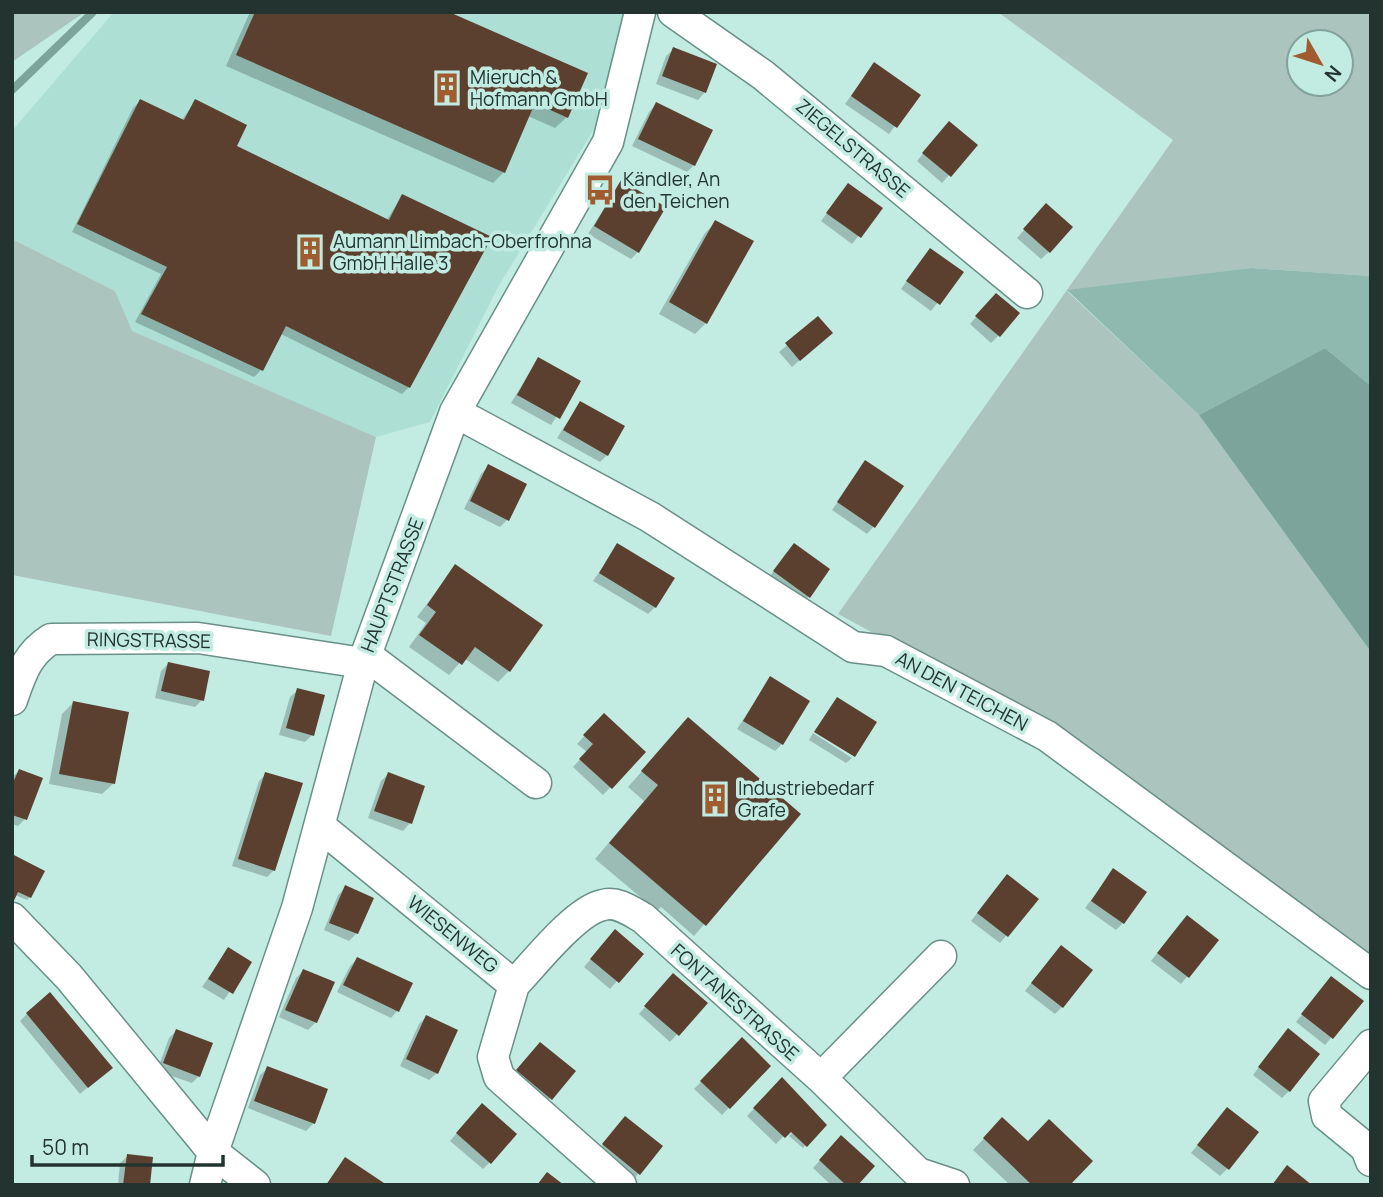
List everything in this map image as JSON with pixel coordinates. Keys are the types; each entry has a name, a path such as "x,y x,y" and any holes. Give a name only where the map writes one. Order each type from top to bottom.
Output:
{"street":[{"name":"HAUPTSTRASSE","path":"205,1185 213,1152 297,908 365,659 455,412 608,142 640,12"},
{"name":"ZIEGELSTRASSE","path":"673,12 763,75 1027,293"},
{"name":"AN DEN TEICHEN","path":"455,412 650,517 853,647 886,651 1048,736 1371,974"},
{"name":"RINGSTRASSE","path":"12,700 23,667 35,649 51,639 198,638 365,659"},
{"path":"365,659 536,783"},
{"name":"WIESENWEG","path":"321,827 514,985 493,1057 499,1077 621,1185"},
{"name":"FONTANESTRASSE","path":"514,985 584,914 604,904 625,907 643,918 821,1078 918,1173 954,1185"},
{"path":"12,918 69,977 213,1152 255,1185"},
{"path":"821,1078 941,956"},
{"path":"1371,1045 1324,1101 1324,1110 1327,1116 1366,1148 1371,1161"}],"shaded area":[{"path":"12,12 85,12 12,62"},
{"path":"114,12 625,12 597,124 498,287 430,422 376,437 131,331 115,291 12,239 12,131"},
{"path":"998,12 1371,12 1371,276 1251,268 1067,291 1199,415 1371,652 1371,976 1039,722 838,614 1173,140"},
{"path":"12,239 115,291 132,331 376,437 331,636 12,575"},
{"path":"1251,268 1371,276 1371,386 1325,348 1199,415 1067,290"},
{"path":"1325,348 1371,386 1371,652 1199,415"}],"building":[{"name":"Mieruch & Hofmann GmbH","path":"255,12 449,12 588,73 568,118 535,103 505,173 236,55"},
{"path":"673,47 717,64 706,93 662,76"},
{"path":"874,62 921,95 897,128 851,96"},
{"name":"Aumann Limbach-Oberfrohna GmbH Halle 3","path":"140,99 184,120 195,99 247,125 237,146 389,220 402,194 492,237 410,388 286,326 263,371 141,314 167,267 77,224"},
{"path":"656,102 713,130 695,166 638,139"},
{"path":"949,121 978,145 951,177 922,153"},
{"path":"621,180 666,207 639,253 594,226"},
{"path":"848,183 883,208 861,238 826,213"},
{"path":"1046,203 1073,227 1050,253 1023,229"},
{"path":"715,220 754,241 707,324 669,302"},
{"path":"930,248 964,272 940,305 906,281"},
{"path":"996,293 1020,313 1000,337 975,316"},
{"path":"818,316 833,333 800,361 785,343"},
{"path":"538,357 581,381 560,419 517,395"},
{"path":"580,401 625,426 608,456 563,430"},
{"path":"865,460 904,486 875,528 837,502"},
{"path":"488,464 527,484 509,521 470,501"},
{"path":"617,543 675,578 656,608 599,573"},
{"path":"794,543 830,569 810,598 773,571"},
{"path":"455,564 543,625 510,672 475,647 462,665 419,635 436,612 427,605"},
{"path":"168,662 210,671 204,701 161,691"},
{"path":"770,676 810,701 783,745 743,721"},
{"path":"297,688 325,695 314,736 286,728"},
{"path":"837,697 877,722 855,757 814,732"},
{"path":"73,701 129,712 115,784 59,774"},
{"path":"604,713 646,752 612,789 579,759 593,744 583,735"},
{"name":"Industriebedarf Grafe","path":"688,717 801,814 706,926 609,843 658,785 641,771"},
{"path":"19,769 43,778 27,820 12,815 12,785"},
{"path":"265,772 303,783 275,871 238,859"},
{"path":"388,772 425,786 412,824 374,811"},
{"path":"12,854 45,871 31,898 18,892 12,905"},
{"path":"1113,868 1147,892 1124,924 1091,901"},
{"path":"1007,874 1039,899 1008,937 977,913"},
{"path":"345,885 374,898 358,934 329,923"},
{"path":"1187,915 1219,940 1189,978 1157,953"},
{"path":"615,929 644,954 619,983 590,959"},
{"path":"1061,945 1093,970 1063,1008 1031,983"},
{"path":"228,947 252,962 233,994 208,979"},
{"path":"357,957 413,983 399,1012 343,985"},
{"path":"303,969 335,982 317,1023 285,1010"},
{"path":"673,973 708,1003 679,1036 644,1006"},
{"path":"1331,976 1364,1001 1333,1039 1301,1014"},
{"path":"50,992 113,1068 88,1088 26,1013"},
{"path":"426,1015 458,1030 438,1074 406,1059"},
{"path":"1288,1028 1320,1054 1290,1092 1258,1067"},
{"path":"176,1029 213,1043 200,1077 163,1063"},
{"path":"742,1037 771,1066 730,1109 700,1081"},
{"path":"540,1042 576,1071 552,1100 516,1070"},
{"path":"267,1066 328,1089 315,1124 254,1101"},
{"path":"782,1077 827,1125 807,1147 791,1132 785,1138 753,1108"},
{"path":"482,1103 517,1134 491,1164 456,1133"},
{"path":"1227,1107 1259,1132 1229,1170 1197,1145"},
{"path":"625,1116 663,1146 640,1175 602,1144"},
{"path":"1002,1117 1028,1141 1049,1119 1093,1161 1070,1185 1032,1185 983,1138"},
{"path":"841,1135 875,1166 858,1185 846,1185 819,1160"},
{"path":"127,1154 153,1157 150,1185 123,1185"},
{"path":"345,1157 387,1185 326,1185"},
{"path":"1287,1165 1312,1185 1272,1185"},
{"path":"547,1172 564,1185 537,1185"}],"waterway":[{"path":"12,90 93,12"}],"place":[{"name":"Mieruch & Hofmann GmbH","path":"447,88"},
{"name":"Kändler, An den Teichen","path":"600,190"},
{"name":"Aumann Limbach-Oberfrohna GmbH Halle 3","path":"310,252"},
{"name":"Industriebedarf Grafe","path":"715,799"}]}
